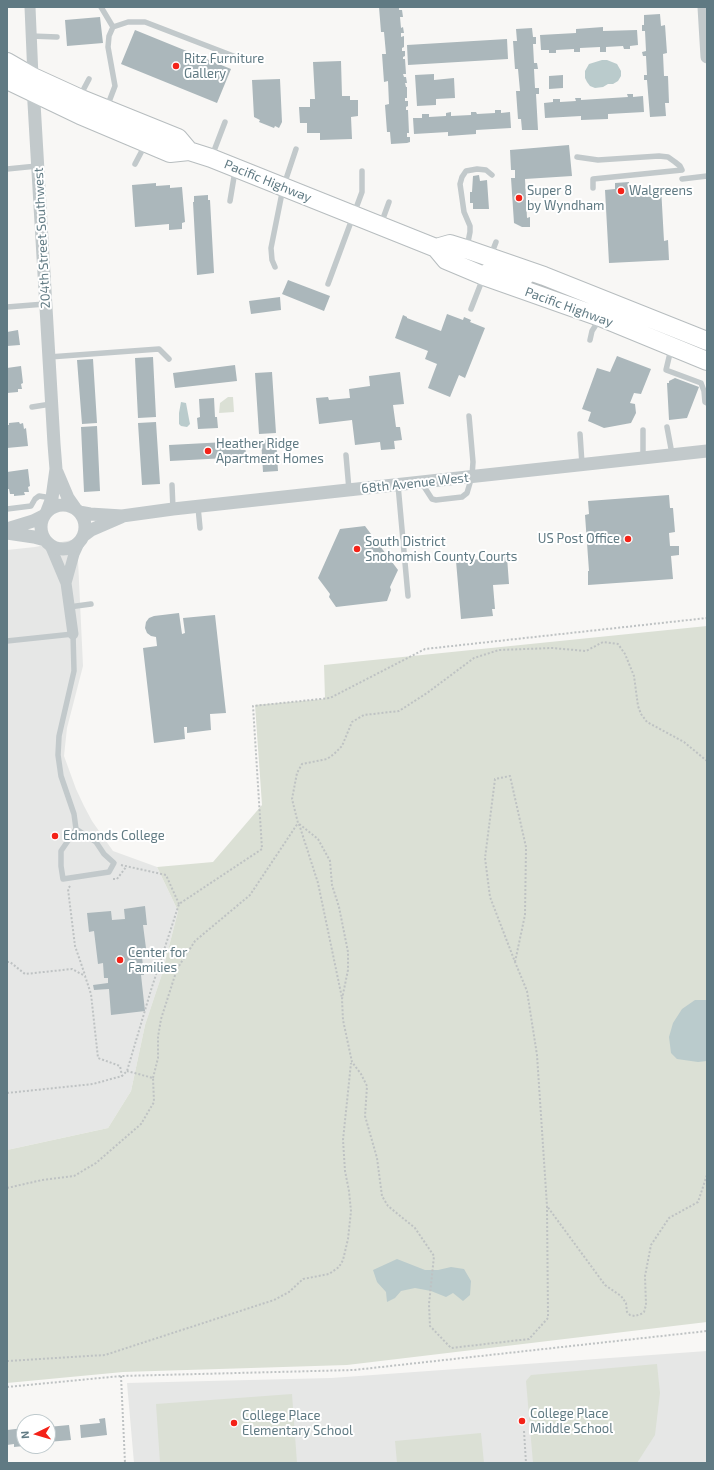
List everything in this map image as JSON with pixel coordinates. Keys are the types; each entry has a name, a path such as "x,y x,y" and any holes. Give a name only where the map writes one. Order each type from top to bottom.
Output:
{"highway":[{"name":"Pacific Highway","path":"7,62 33,85 146,143 170,153 189,151 211,158 437,250 446,260 484,276 600,318 707,361"},
{"name":"Pacific Highway","path":"7,80 33,85 78,98 178,138 189,151"},
{"name":"Pacific Highway","path":"437,250 450,244 466,249 493,250 538,274 707,341"}],"main road":[{"path":"437,250 449,251 476,260 484,260 493,250"},
{"path":"484,276 489,271 494,270 518,276 538,274"}],"street":[{"name":"204th Street Southwest","path":"30,7 45,304 56,469 52,498 45,514"},
{"path":"704,7 707,57"},
{"name":"68th Avenue West","path":"77,510 90,514 122,516 198,506 707,450"},
{"name":"204th Street Southwest","path":"56,469 68,498 77,510"},
{"path":"7,529 33,521 57,505 69,505 77,510 84,523 81,538 74,554 66,583"},
{"path":"45,514 40,528 66,583 73,634"},
{"name":"68th Avenue West","path":"81,538 91,530 122,516"},
{"path":"7,533 29,536 62,549 69,548 81,538"}],"lane":[{"path":"101,7 112,27 109,36 108,48 115,86 106,110"},
{"path":"112,27 128,22 145,22 236,57"},
{"path":"31,36 57,36"},
{"path":"78,98 89,79"},
{"path":"211,158 225,122"},
{"path":"135,164 146,143"},
{"path":"275,267 272,260 271,248 283,188 296,149"},
{"path":"577,157 598,160 659,156 668,157 680,166 682,170 593,179 593,188"},
{"path":"7,169 38,166"},
{"path":"230,201 236,169"},
{"path":"466,249 470,226 464,212 460,184 462,177 466,171 476,169 486,170 492,176"},
{"path":"328,284 362,192 362,171"},
{"path":"682,178 707,176"},
{"path":"381,226 389,202"},
{"path":"471,309 484,276"},
{"path":"7,307 45,304"},
{"path":"590,340 592,331 600,318"},
{"path":"672,347 666,370 702,383 706,403"},
{"path":"49,357 159,349 169,359"},
{"path":"32,407 52,404"},
{"path":"421,482 432,499 462,497 467,493 472,476 473,462 469,416"},
{"path":"667,426 672,454"},
{"path":"643,430 643,458"},
{"path":"580,434 582,464"},
{"path":"346,455 349,490"},
{"path":"398,484 408,596"},
{"path":"172,485 173,509"},
{"path":"7,509 31,506 35,498 39,496 52,498"},
{"path":"198,506 200,528"},
{"path":"69,607 91,604"},
{"path":"7,641 73,634 74,671 59,736 58,755 61,776 74,814 76,829 61,851 61,866 63,879 109,872 114,863 104,854 96,842 76,829"}],"path":[{"path":"7,1093 93,1084 122,1076 127,1071 179,904 262,849 253,706 330,698 425,649 707,618"},
{"path":"7,1361 105,1355 274,1300 290,1292 303,1279 329,1274 339,1268 343,1260 348,1239 351,1211 345,1171 343,1140 352,1062 343,1020 342,999 318,883 298,823 292,799 297,773 302,764 327,759 334,754 342,746 352,722 364,715 399,711 474,658 499,650 552,648 586,651 603,642 618,644 625,654 634,676 638,706 641,714 647,722 684,742 707,761"},
{"path":"352,1062 361,1074 367,1086 365,1116 378,1158 382,1196 388,1206 415,1228 434,1256 429,1304 430,1326 451,1348 529,1339 548,1318 547,1206 537,1055 527,991 515,962 490,897 485,858 495,779 510,776 526,847 525,914 515,962"},
{"path":"298,823 318,839 330,861 332,885 339,907 348,952 348,970 342,999"},
{"path":"7,1188 42,1180 74,1176 96,1163 141,1124 154,1102 153,1078 158,1058 158,1037 161,1019 177,969 195,941 250,895 298,823"},
{"path":"114,863 166,875 179,904"},
{"path":"109,880 117,879 126,867"},
{"path":"70,885 68,889 75,946 91,994 98,1058 120,1066 122,1076"},
{"path":"7,962 10,962 25,974 72,969 85,976"},
{"path":"127,1071 153,1078"},
{"path":"547,1206 605,1285 621,1296 626,1303 627,1312 630,1315 635,1316 644,1312 646,1305 645,1276 651,1245 669,1218 698,1202 707,1175"},
{"path":"7,1387 121,1376 354,1370 707,1331"},
{"path":"121,1376 125,1463"},
{"path":"524,1430 526,1463"}],"shaded area":[{"path":"607,60 617,64 621,71 621,76 618,81 613,84 595,88 590,86 587,82 585,78 585,71 589,64"},
{"path":"228,397 233,397 234,412 219,413 220,403"},
{"path":"181,402 186,403 190,424 187,427 179,424"},
{"name":"Edmonds College","path":"77,539 83,666 67,728 64,756 84,806 92,821 113,851 157,867 178,911 162,974 145,1025 131,1091 108,1128 7,1150 7,550 35,547"},
{"path":"707,626 707,1322 347,1365 123,1372 7,1383 7,1150 108,1128 131,1091 145,1025 162,974 178,911 157,867 213,862 262,805 255,705 325,699 324,665"},
{"path":"695,1000 707,1000 707,1061 698,1062 677,1059 671,1053 669,1037 673,1023 682,1009"},
{"path":"397,1259 425,1270 438,1270 451,1267 464,1269 471,1281 470,1295 463,1301 453,1293 446,1297 431,1291 415,1288 401,1291 395,1298 387,1302 386,1292 377,1282 373,1270"},
{"name":"College Place Middle School","path":"707,1351 707,1463 134,1463 127,1383 331,1378"},
{"path":"657,1364 660,1393 655,1435 637,1463 533,1463 526,1381 531,1375"},
{"path":"292,1394 297,1463 160,1463 156,1404"},
{"path":"481,1433 484,1463 397,1463 395,1441"}],"building":[{"path":"379,7 399,7 399,10 402,10 403,17 400,17 401,28 403,27 404,33 401,33 401,37 404,36 404,47 402,48 402,51 405,51 405,56 403,59 405,59 406,74 403,74 404,77 406,77 407,83 405,83 407,87 407,98 405,98 405,101 408,101 406,110 408,110 409,133 407,133 407,137 410,137 410,142 407,143 391,144 390,132 387,132 385,105 389,104 388,81 384,82 382,54 386,54 384,32 381,32"},
{"path":"660,14 661,26 665,25 667,53 663,54 664,76 668,76 669,103 665,103 666,116 650,117 647,80 644,80 644,75 647,75 646,56 643,56 642,52 646,51 645,31 642,31 642,25 644,25 644,15"},
{"path":"100,17 103,43 67,46 65,20"},
{"path":"603,27 603,31 637,30 638,45 630,46 630,49 624,49 623,46 606,47 606,52 600,52 600,47 580,48 580,52 574,52 574,49 556,50 556,53 549,53 549,50 541,50 540,35 576,33 576,29"},
{"path":"532,28 533,37 536,37 536,44 533,44 534,63 537,63 538,69 534,69 535,88 539,88 539,94 536,94 538,130 522,130 521,119 518,119 516,91 520,91 518,69 515,69 513,41 517,41 516,29"},
{"name":"Ritz Furniture Gallery","path":"135,30 231,69 217,103 121,64"},
{"path":"507,39 508,59 408,65 407,45"},
{"path":"341,61 342,96 350,96 350,100 358,100 358,116 351,117 352,139 320,140 320,133 307,133 307,123 300,123 299,107 310,107 310,99 315,99 313,62"},
{"path":"434,74 434,80 454,78 455,98 436,99 436,105 417,106 415,75"},
{"path":"563,75 563,88 549,89 549,76"},
{"path":"280,79 282,122 279,128 275,126 274,128 259,122 260,120 254,117 252,80"},
{"path":"627,94 633,94 633,97 643,96 644,112 608,114 608,119 581,120 581,116 545,118 544,103 553,102 553,99 560,99 560,102 576,101 575,98 581,98 581,100 628,97"},
{"path":"495,110 501,110 501,113 510,112 511,128 476,130 476,134 448,136 448,132 414,134 413,118 422,118 422,114 429,114 429,117 446,116 446,113 451,112 451,116 471,115 471,112 476,112 477,114 495,113"},
{"name":"Super 8 by Wyndham","path":"569,145 572,176 525,179 527,218 530,217 530,227 522,227 514,223 511,178 515,178 515,170 511,170 510,150"},
{"path":"479,175 480,181 487,180 489,209 473,209 473,203 470,203 470,192 472,192 473,176"},
{"name":"Walgreens","path":"629,182 629,188 661,187 664,241 668,240 669,260 609,263 605,190 615,189 615,183"},
{"path":"156,183 156,186 170,185 170,188 182,187 185,222 182,223 182,229 169,230 169,224 135,227 132,185"},
{"path":"208,195 208,200 210,200 214,273 197,275 193,202 194,196"},
{"path":"288,280 330,296 324,311 282,294"},
{"path":"280,297 281,310 251,314 249,301"},
{"path":"447,314 463,320 464,317 471,320 470,322 485,328 465,378 459,375 450,397 428,388 437,364 425,359 428,351 395,338 403,315 407,318 441,331"},
{"path":"18,330 20,345 7,346 7,332"},
{"path":"617,356 651,369 641,394 634,393 630,403 635,404 636,413 631,423 604,428 588,421 591,412 582,409 597,368 610,372"},
{"path":"153,357 156,417 138,418 135,358"},
{"path":"93,359 97,423 82,424 77,360"},
{"path":"235,365 237,381 175,388 173,373"},
{"path":"21,366 23,383 21,384 22,389 18,389 18,392 7,393 7,368"},
{"name":"Heather Ridge Apartment Homes","path":"272,372 276,433 259,434 255,373"},
{"path":"400,372 404,404 393,405 396,427 400,427 402,440 394,441 395,449 381,450 380,442 355,445 352,420 319,424 316,398 328,397 329,400 350,398 349,389 370,386 369,376"},
{"path":"675,378 699,387 687,418 669,420 667,383"},
{"name":"Heather Ridge Apartment Homes","path":"214,398 215,417 217,417 218,428 198,429 197,418 200,417 199,399"},
{"path":"19,422 20,424 23,423 24,429 26,428 28,446 7,448 7,425 9,425 9,423"},
{"path":"156,422 160,484 142,485 138,423"},
{"path":"97,426 100,491 84,492 81,427"},
{"name":"Heather Ridge Apartment Homes","path":"276,439 278,471 263,472 261,440"},
{"name":"Heather Ridge Apartment Homes","path":"245,441 246,457 170,461 169,445"},
{"path":"28,469 30,486 28,487 29,492 24,492 25,495 14,496 14,494 10,494 9,489 7,489 7,472"},
{"name":"US Post Office","path":"669,495 670,508 673,508 675,532 669,533 670,546 679,546 679,555 671,556 673,579 588,585 589,571 585,515 589,514 588,501"},
{"name":"South District Snohomish County Courts","path":"365,526 398,570 390,587 391,590 387,601 336,607 329,597 330,594 318,578 340,529"},
{"path":"507,557 509,584 493,585 495,609 492,609 493,616 461,619 456,561"},
{"path":"179,613 182,634 185,633 183,618 215,615 226,713 210,714 211,730 187,733 187,727 184,727 185,739 154,743 143,648 157,646 156,637 147,633 145,628 146,622 149,618 154,616"},
{"name":"Center for Families","path":"145,906 147,925 143,925 147,956 142,957 144,975 141,975 145,1011 111,1015 109,989 94,990 93,985 108,983 108,978 104,978 103,963 98,964 94,931 89,932 87,913 111,911 112,920 125,919 124,909"},
{"path":"105,1418 107,1435 81,1438 80,1425 100,1423 99,1419"},
{"path":"69,1425 71,1440 56,1441 56,1426"},
{"path":"16,1429 16,1447 14,1447 14,1444 7,1445 7,1430"}],"place":[{"name":"Ritz Furniture Gallery","path":"176,66"},
{"name":"Walgreens","path":"621,191"},
{"name":"Super 8 by Wyndham","path":"519,198"},
{"name":"Heather Ridge Apartment Homes","path":"208,451"},
{"name":"US Post Office","path":"628,539"},
{"name":"South District Snohomish County Courts","path":"357,549"},
{"name":"Edmonds College","path":"55,836"},
{"name":"Center for Families","path":"120,960"},
{"name":"College Place Middle School","path":"522,1421"},
{"name":"College Place Elementary School","path":"234,1423"}]}
